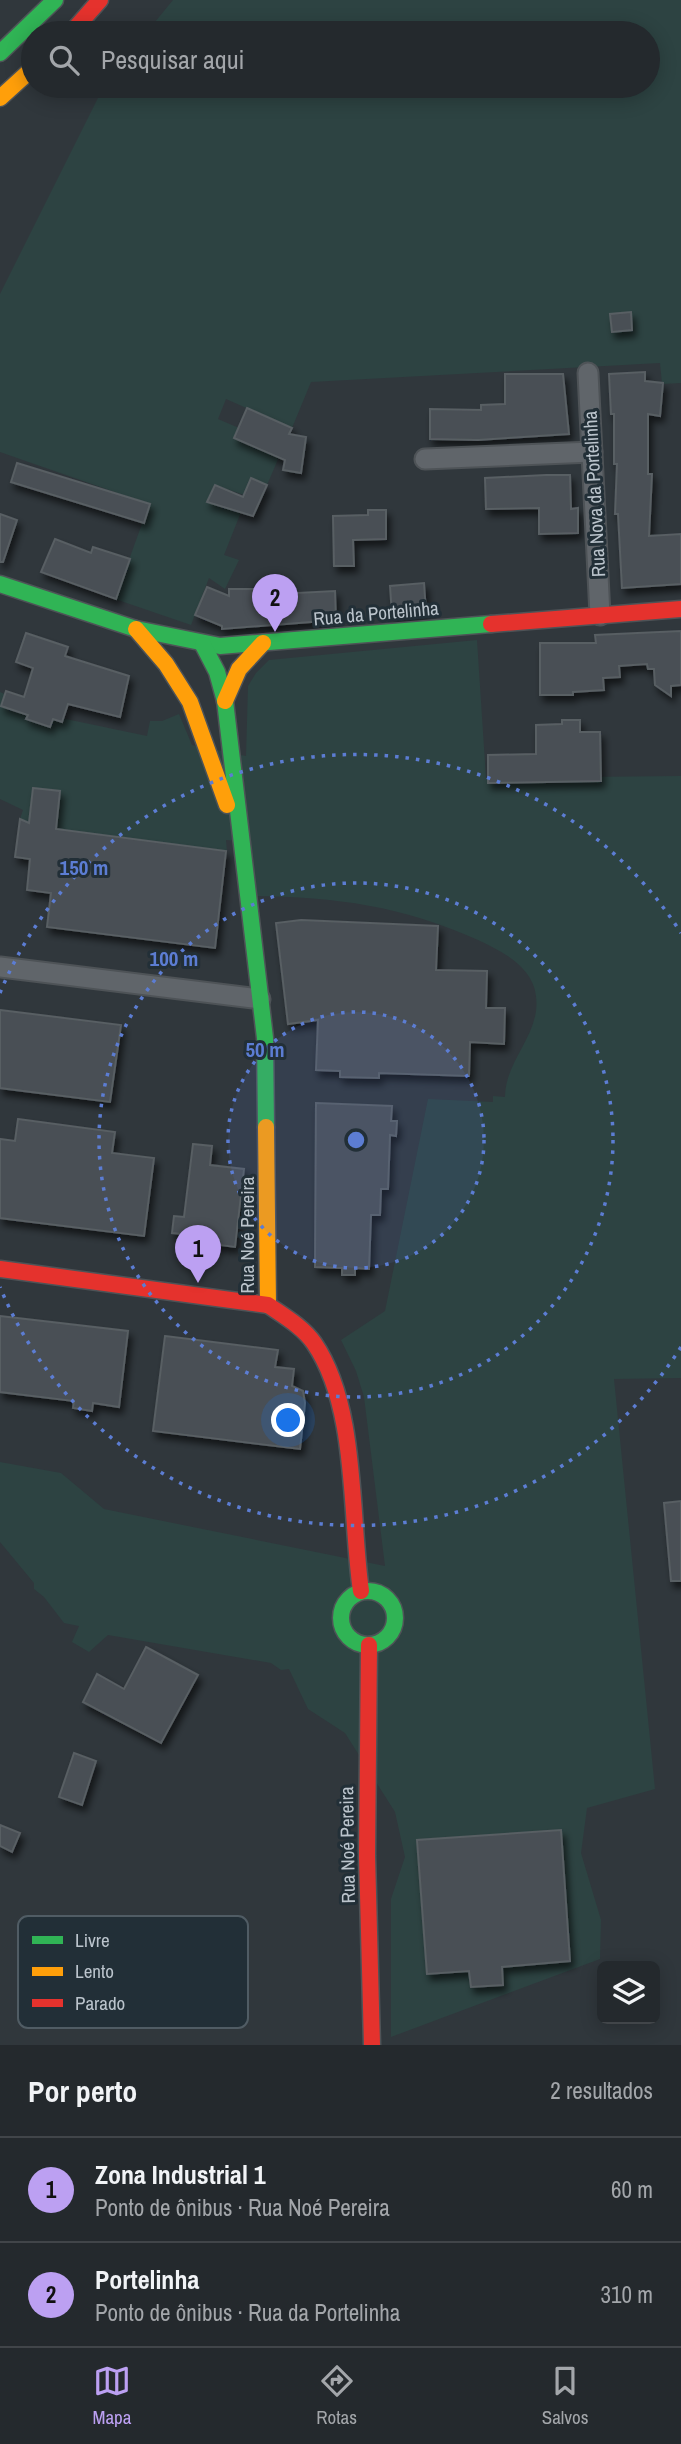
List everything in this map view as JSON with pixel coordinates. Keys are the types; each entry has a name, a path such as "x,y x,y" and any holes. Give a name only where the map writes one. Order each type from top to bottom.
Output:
{"main road":[{"path":"33,21 55,0"},
{"path":"82,21 100,0"},
{"path":"0,53 21,33"},
{"path":"0,98 21,79"},
{"name":"Rua da Portelinha","path":"0,584 136,629 203,645 263,643 681,609"},
{"name":"Rua Noé Pereira","path":"136,629 166,664 190,702 243,851"},
{"path":"225,701 239,669 263,643"},
{"name":"Rua Noé Pereira","path":"190,702 194,671 203,645"},
{"name":"Rua Noé Pereira","path":"203,645 217,672 225,701 260,999 267,1082 268,1305 314,1343 326,1362 340,1404 361,1591"},
{"path":"0,1269 268,1305"},
{"path":"361,1591 379,1593 392,1605 395,1614 391,1632 386,1639 369,1645 352,1640 346,1634 341,1617 346,1601 361,1591"},
{"name":"Rua Noé Pereira","path":"369,1645 367,1856 372,2045"}],"street":[{"name":"Rua Nova da Portelinha","path":"588,373 600,615"},
{"path":"425,459 592,452"},
{"path":"0,967 260,999"}],"green space":[{"path":"173,0 681,0 681,383 662,384 660,363 311,382 292,428 226,399 218,419 239,428 234,438 285,443 267,485 244,495 215,485 207,502 241,512 224,555 239,560 225,589 209,578 191,625 115,599 149,504 0,452 0,294 98,98 660,98 660,21 156,21"},
{"path":"477,640 486,778 681,776 681,1378 614,1379 655,1789 587,1808 581,1853 601,1920 600,1959 391,2037 391,1899 405,1857 395,1812 345,1733 308,1709 289,1669 281,1670 271,1663 108,1635 89,1652 72,1642 79,1626 64,1623 44,1597 34,1589 34,1583 0,1542 0,1462 61,1473 104,1509 385,1566 364,1397 356,1371 341,1340 385,1311 428,1099 493,1102 493,1096 505,1097 511,1069 535,1017 534,987 525,971 503,953 450,928 423,919 341,901 254,896 250,842 226,840 227,851 35,826 20,819 23,810 0,799 0,692 56,717 147,736 150,721 162,721 179,714 192,745 246,756 248,686 269,660"}],"building":[{"path":"631,312 632,330 612,332 610,314"},
{"path":"645,372 645,381 663,383 660,416 648,414 648,474 652,474 649,536 681,534 681,584 622,588 618,514 615,514 617,464 614,464 614,414 611,414 609,374"},
{"path":"505,374 563,374 569,434 478,440 430,439 430,409 481,410 481,405 505,404"},
{"path":"247,408 292,428 289,434 306,437 301,473 283,470 285,460 234,438"},
{"path":"17,463 150,504 144,523 11,482"},
{"path":"570,475 571,509 578,508 578,533 539,534 539,508 486,509 485,478"},
{"path":"251,478 267,485 253,516 207,502 215,485 243,497"},
{"path":"368,510 386,510 386,539 353,540 354,566 334,566 333,516 368,515"},
{"path":"0,514 17,520 3,562 0,562"},
{"path":"55,539 91,553 93,547 130,559 116,599 41,572"},
{"path":"424,583 426,612 392,615 390,586"},
{"path":"207,587 229,596 229,589 278,589 278,594 335,591 336,620 222,629 222,626 195,615"},
{"path":"681,631 681,685 671,686 671,696 655,685 654,669 648,669 647,664 619,666 620,677 603,678 604,690 573,692 573,695 540,695 540,643 596,643 595,635"},
{"path":"26,633 68,647 65,656 129,676 120,717 68,704 62,722 53,719 50,727 26,719 28,715 1,706 6,691 24,697 33,668 16,662"},
{"path":"562,720 580,720 580,732 600,732 601,781 488,783 488,755 536,754 536,725 562,724"},
{"path":"33,788 60,791 56,829 226,851 215,948 47,927 51,893 27,890 30,859 15,857 20,819 29,823"},
{"path":"301,920 438,926 436,970 487,971 486,1008 505,1008 504,1044 470,1042 469,1076 379,1073 379,1078 340,1077 340,1071 316,1070 318,1020 288,1024 276,923"},
{"path":"0,1010 121,1025 110,1102 0,1088"},
{"path":"316,1103 392,1106 391,1121 397,1121 396,1136 390,1135 388,1189 381,1189 380,1215 371,1215 369,1269 355,1268 355,1275 342,1275 342,1268 315,1267"},
{"path":"18,1119 115,1132 112,1153 154,1158 144,1236 0,1218 0,1139 15,1141"},
{"path":"193,1144 212,1146 210,1165 244,1169 235,1247 181,1240 182,1234 172,1233 174,1216 184,1217"},
{"path":"0,1316 128,1331 119,1407 93,1403 92,1411 73,1408 74,1401 0,1392"},
{"path":"165,1336 278,1350 275,1367 294,1369 292,1386 303,1391 305,1403 300,1449 153,1431"},
{"path":"681,1501 681,1581 671,1581 664,1503"},
{"path":"146,1647 198,1675 161,1743 83,1702 97,1674 124,1689"},
{"path":"74,1753 96,1761 82,1805 59,1797"},
{"path":"0,1825 20,1833 12,1852 0,1846"},
{"path":"561,1830 570,1961 502,1967 503,1985 471,1987 469,1971 427,1974 417,1840"}],"traffic: fast":[{"path":"33,21 55,0"},
{"path":"0,53 21,33"},
{"path":"0,584 136,629 220,646 491,624"},
{"path":"203,645 217,672 225,701 265,1038 266,1127"},
{"path":"368,1591 387,1599 395,1618 387,1637 368,1645 349,1637 341,1618 349,1599 368,1591"}],"traffic: slow":[{"path":"0,98 21,79"},
{"path":"136,629 166,664 190,702 227,805"},
{"path":"225,701 239,669 263,643"},
{"path":"266,1127 268,1305"}],"traffic: jam":[{"path":"82,21 100,0"},
{"path":"491,624 681,609"},
{"path":"0,1269 268,1305 299,1327 314,1343 328,1369 338,1398 350,1463 361,1591"},
{"path":"369,1645 367,1856 372,2045"}],"place":[{"name":"Portelinha","path":"275,632"},
{"name":"Zona Industrial 1","path":"198,1283"}]}
